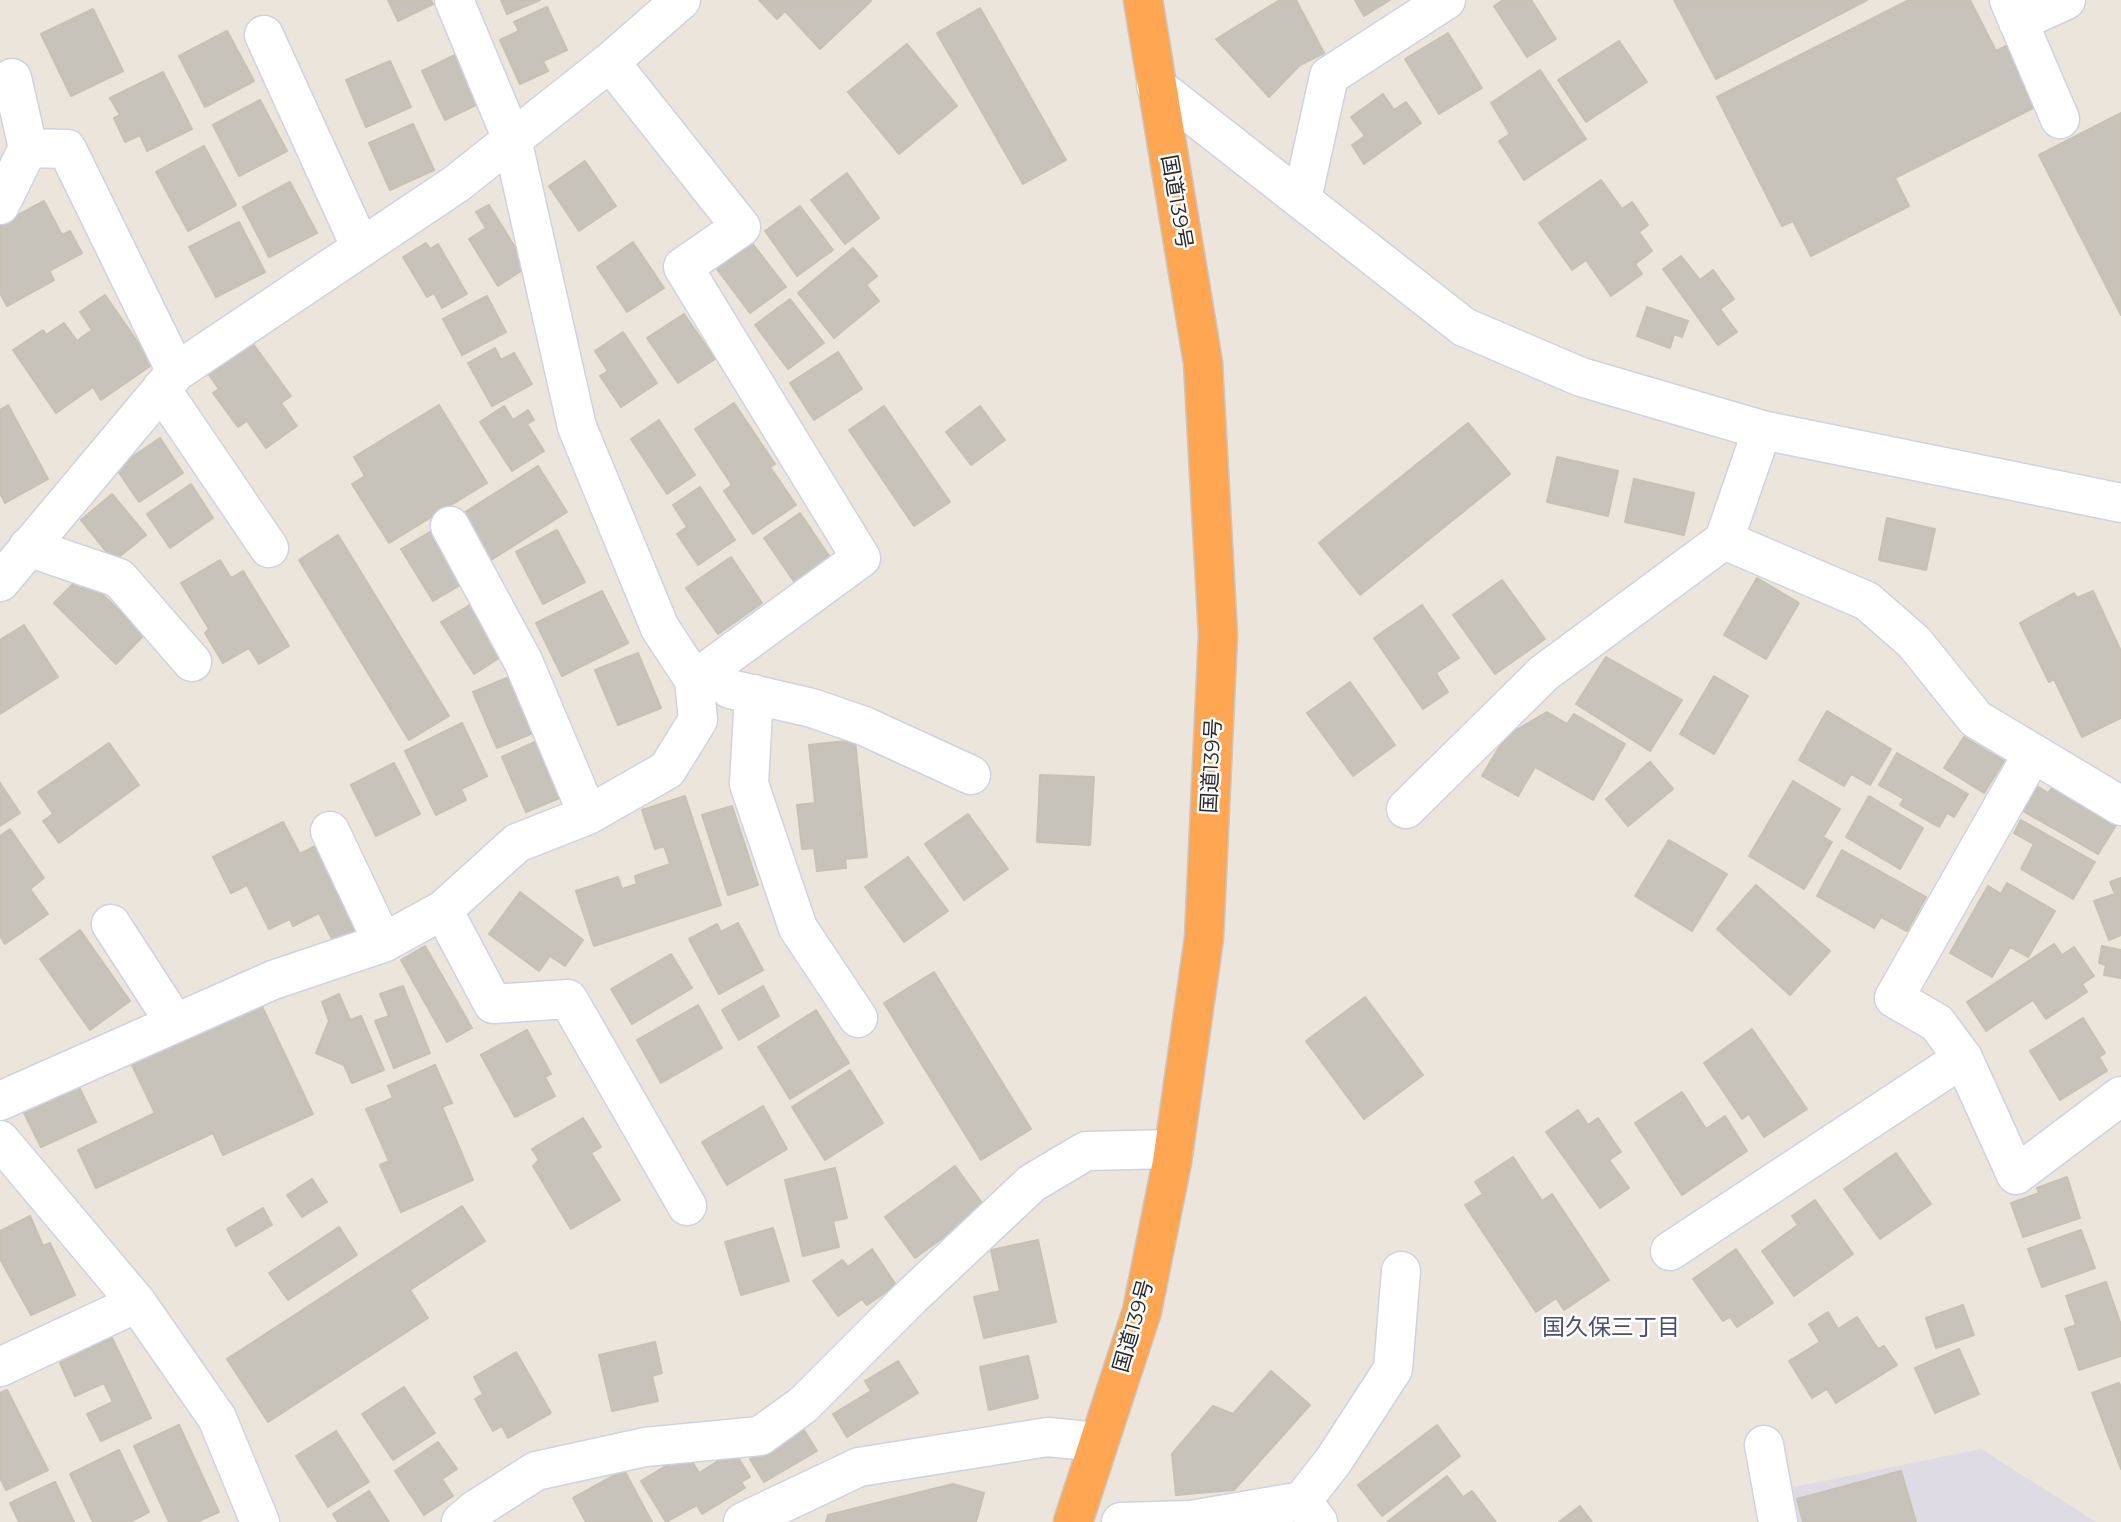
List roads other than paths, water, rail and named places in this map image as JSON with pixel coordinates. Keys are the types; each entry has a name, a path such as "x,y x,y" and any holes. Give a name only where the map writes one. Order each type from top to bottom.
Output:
{"highway":[{"name":"国道139号","path":"1073,1522 1142,1311 1174,1149 1204,939 1218,635 1203,363 1143,0"}],"street":[{"path":"0,1101 273,980 383,943 443,911 517,843 588,815 667,770 698,720 694,680 660,628 577,427 513,139 454,0"},
{"path":"9,564 169,380 456,184 610,62 681,0"},
{"path":"1302,199 1329,76 1446,0"},
{"path":"2060,119 2013,11 2066,0"},
{"path":"264,35 360,248"},
{"path":"610,62 741,227 683,267 861,558 694,680"},
{"path":"0,205 28,148 12,78"},
{"path":"1156,86 1464,327 1581,377 1762,430 2121,503"},
{"path":"28,148 67,149 169,380 269,548"},
{"path":"1406,809 1544,673 1724,540 1762,430"},
{"path":"450,526 523,661 588,815"},
{"path":"1724,540 1867,601 1914,642 1976,719 2121,806"},
{"path":"9,564 118,578 192,662"},
{"path":"694,680 812,708 864,726 971,775"},
{"path":"754,694 749,785 797,928 858,1018"},
{"path":"2033,753 1894,999 1937,1023 1964,1058 2015,1175 2121,1097"},
{"path":"330,831 383,943"},
{"path":"443,911 493,1004 568,999 687,1206"},
{"path":"111,924 175,1023"},
{"path":"1670,1251 1964,1058"},
{"path":"0,1140 137,1303 217,1418 260,1522"},
{"path":"461,1522 475,1510 536,1472 645,1447 760,1436 803,1405 913,1295 1032,1183 1086,1151 1174,1149"},
{"path":"1121,1522 1310,1511 1334,1460 1393,1368 1401,1271"},
{"path":"0,1367 137,1303"},
{"path":"743,1522 859,1467 1048,1437 1098,1442"},
{"path":"1764,1445 1778,1522"}],"district":[{"name":"国久保三丁目","path":"1611,1328"}]}
